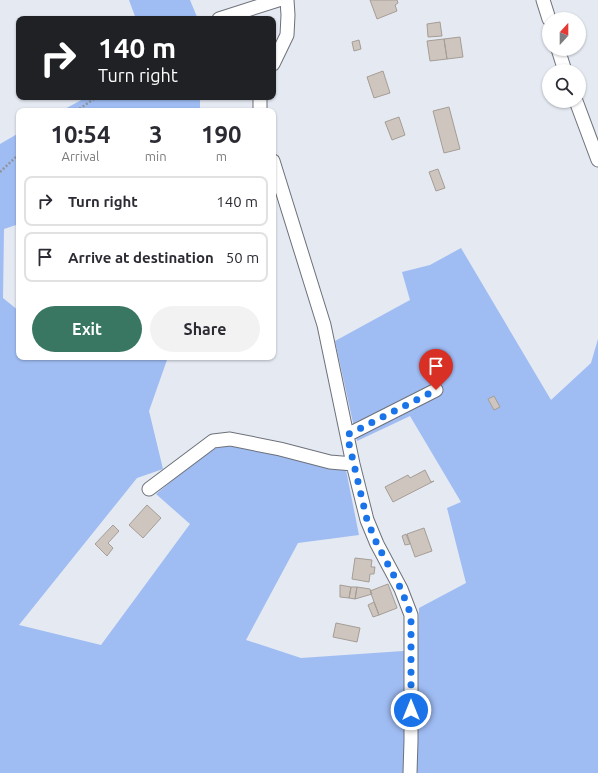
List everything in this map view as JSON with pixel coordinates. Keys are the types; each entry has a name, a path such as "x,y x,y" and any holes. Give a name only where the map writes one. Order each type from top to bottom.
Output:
{"street":[{"path":"229,16 278,0"},
{"path":"276,58 287,35 287,0"},
{"path":"543,0 547,12"},
{"path":"579,108 598,160"},
{"path":"276,171 324,325 353,464 367,520 377,544 401,589 411,615 412,741 410,773"},
{"path":"347,435 436,390"},
{"path":"149,489 213,441 230,440 280,449 330,462 353,464"}],"path":[{"path":"80,108 92,100"},
{"path":"0,172 16,157"}],"shaded area":[{"path":"129,0 190,0 197,16 135,16"},
{"path":"81,100 200,100 200,108 67,108"},
{"path":"16,135 16,225 4,229 3,298 16,309 16,360 167,360 149,411 163,469 137,478 19,625 101,645 190,524 156,494 212,448 234,446 346,470 359,535 298,543 246,640 301,658 418,650 419,608 466,583 447,508 461,502 410,416 357,441 335,341 410,300 402,272 430,265 461,248 551,400 591,363 598,339 598,773 0,773 0,144"}],"building":[{"path":"370,0 397,0 398,3 395,5 397,11 377,19"},
{"path":"440,22 442,36 428,37 427,24"},
{"path":"460,37 463,57 447,59 444,39"},
{"path":"444,39 447,59 430,61 427,41"},
{"path":"359,40 361,49 354,51 352,42"},
{"path":"383,71 390,93 374,98 367,77"},
{"path":"449,107 460,149 444,153 433,111"},
{"path":"399,117 405,135 392,140 385,122"},
{"path":"438,169 445,188 436,191 429,172"},
{"path":"494,396 500,407 494,410 488,399"},
{"path":"425,470 431,482 434,481 393,502 385,487 408,475 410,478"},
{"path":"147,505 161,518 143,538 129,525"},
{"path":"113,525 119,531 108,543 113,548 107,556 95,544"},
{"path":"424,528 432,551 415,557 407,534"},
{"path":"406,534 410,544 405,545 402,536"},
{"path":"355,558 372,560 371,567 375,567 374,574 370,574 369,582 352,579"},
{"path":"388,584 397,608 379,615 370,591"},
{"path":"340,585 351,587 349,598 340,597"},
{"path":"351,587 357,587 355,599 349,598"},
{"path":"357,587 370,589 372,594 355,599"},
{"path":"374,602 379,615 373,617 368,605"},
{"path":"336,623 360,628 357,642 333,637"}],"route":[{"path":"411,710 411,615 401,589 377,544 367,520 347,435 436,390"}]}
